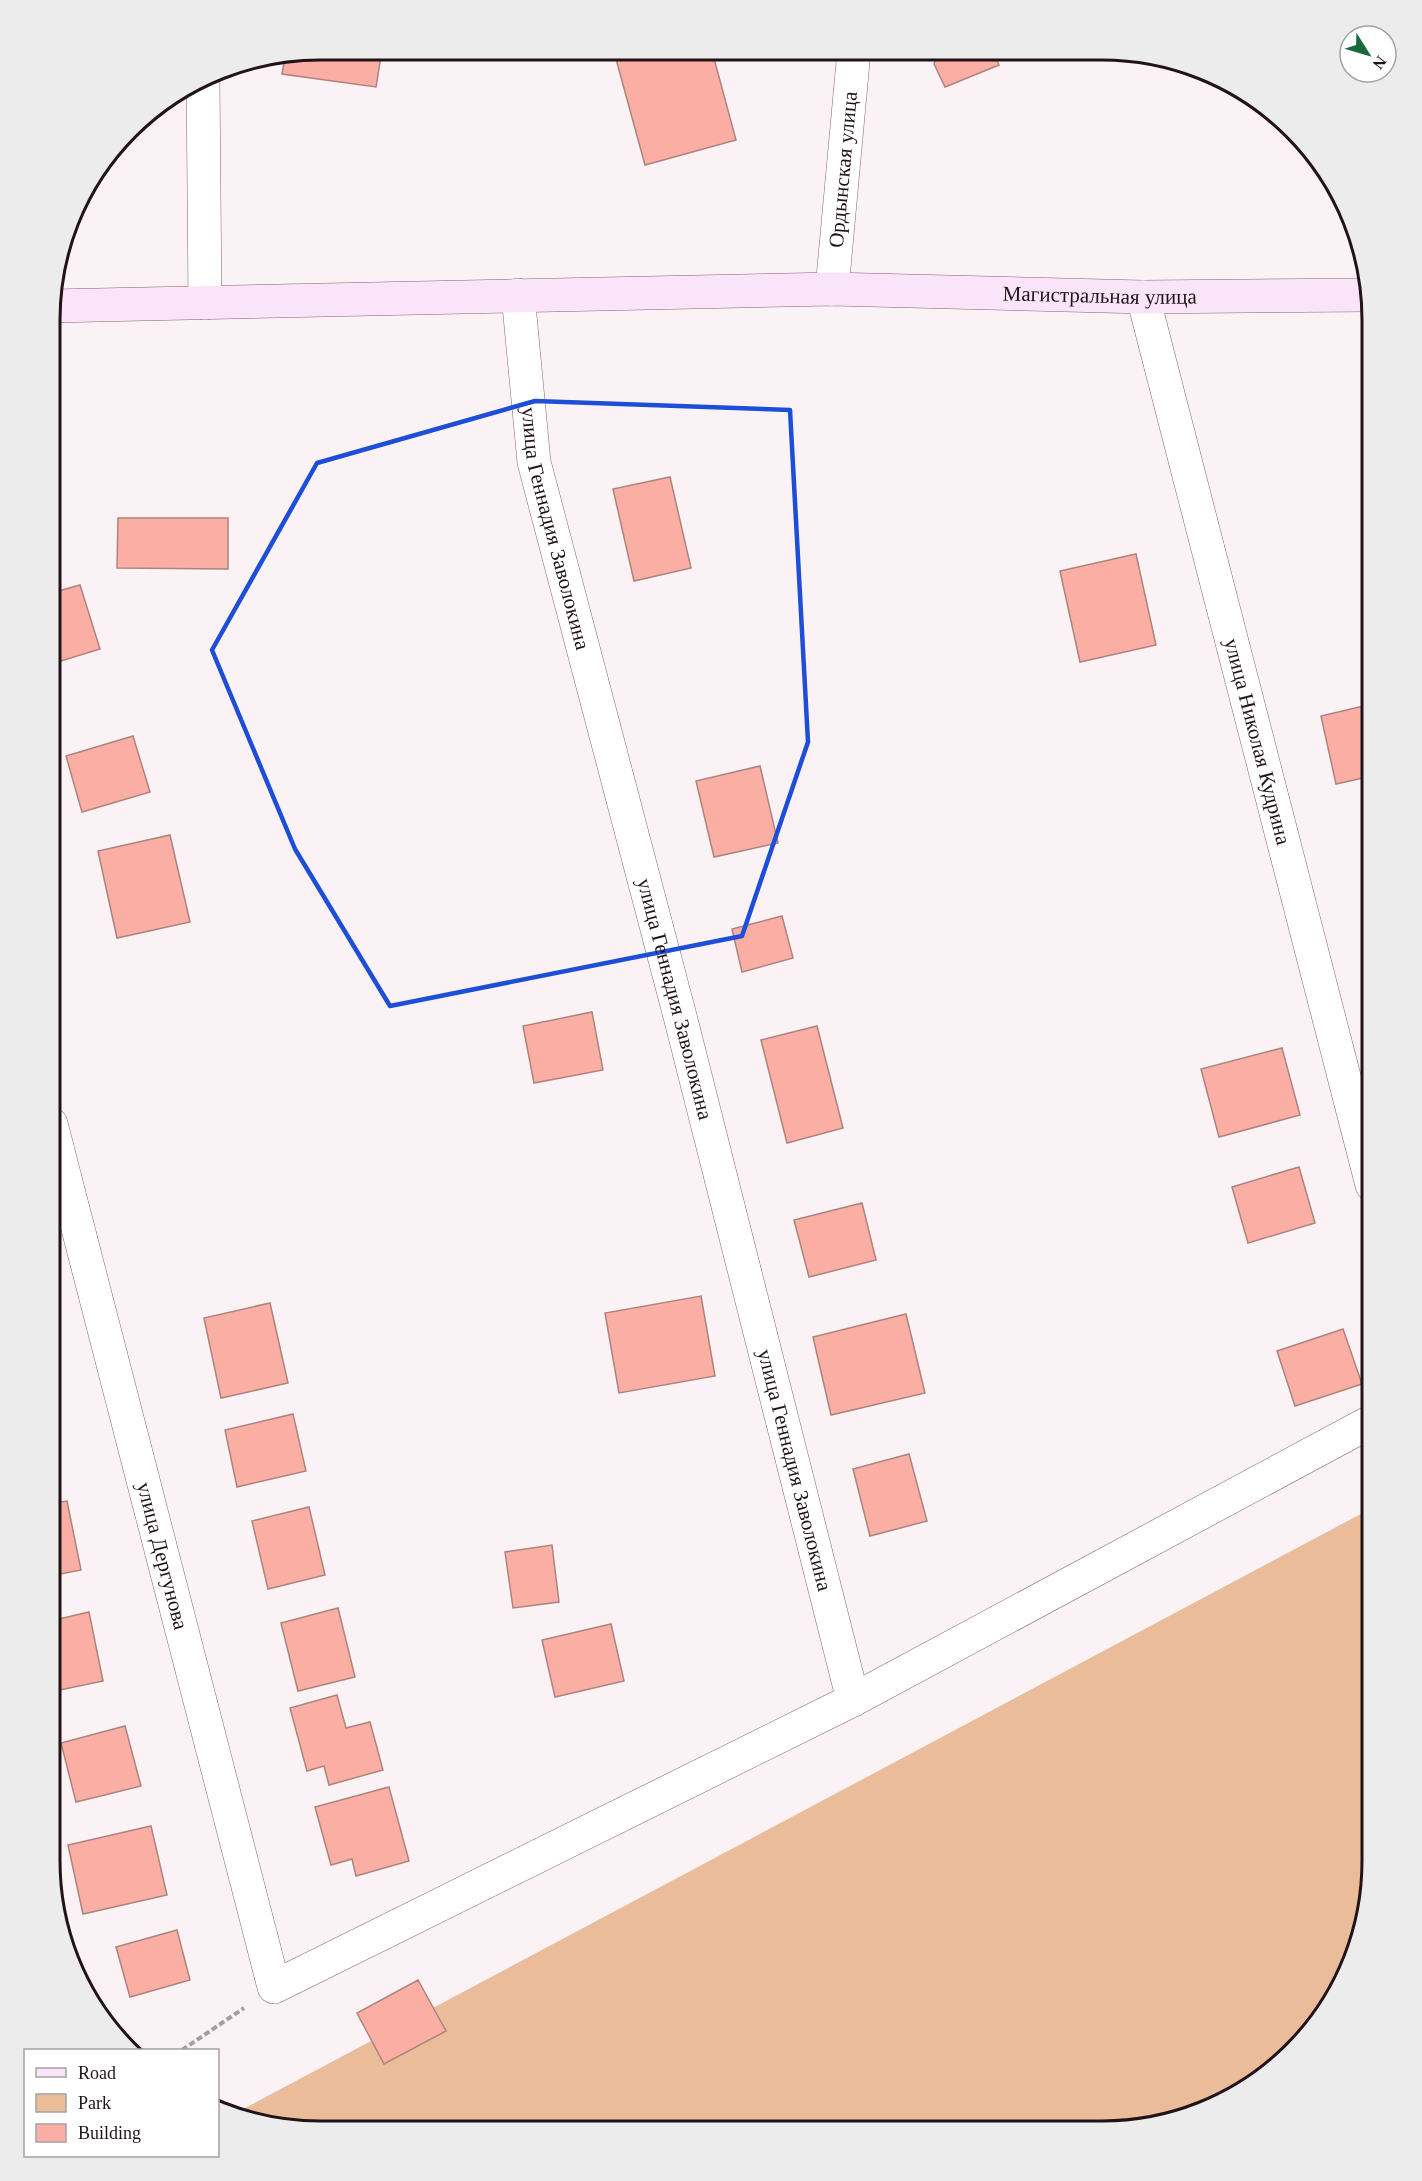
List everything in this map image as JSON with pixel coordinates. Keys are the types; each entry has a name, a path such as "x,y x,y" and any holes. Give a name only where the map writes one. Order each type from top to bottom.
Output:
{"main road":[{"name":"Магистральная улица","path":"61,306 832,289 1143,297 1361,295"}],"street":[{"name":"Ордынская улица","path":"832,289 853,60"},
{"path":"203,88 205,303"},
{"name":"улица Геннадия Заволокина","path":"518,295 534,462 681,1020 853,1700"},
{"name":"улица Николая Кудрина","path":"1143,297 1362,1146"},
{"name":"улица Дергунова","path":"60,1160 131,1443 274,1987"},
{"path":"274,1987 853,1700 1362,1426"}],"path":[{"path":"183,2049 274,1987"}],"highlighted area":[{"path":"535,401 790,410 808,742 742,936 390,1006 295,849 212,650 317,463"}],"green space":[{"path":"1362,1513 1362,1861 1360,1895 1353,1928 1335,1976 1308,2019 1286,2045 1260,2067 1217,2094 1185,2107 1152,2116 1102,2121 320,2121 286,2119 243,2109"}],"building":[{"path":"380,60 376,87 282,74 286,62"},
{"path":"616,60 714,60 736,140 645,165"},
{"path":"935,60 997,60 999,65 945,87 934,64"},
{"path":"670,477 691,568 634,581 613,489"},
{"path":"118,518 228,518 228,569 117,568"},
{"path":"1136,554 1156,645 1080,662 1060,571"},
{"path":"80,585 100,649 60,661 60,591"},
{"path":"1362,706 1362,778 1336,784 1321,716"},
{"path":"133,736 150,792 82,812 66,756"},
{"path":"760,766 778,843 714,857 696,781"},
{"path":"170,835 190,922 117,938 98,851"},
{"path":"782,916 793,958 742,972 732,929"},
{"path":"592,1012 603,1070 534,1083 523,1026"},
{"path":"817,1026 843,1128 787,1143 761,1040"},
{"path":"1282,1048 1300,1115 1219,1137 1201,1069"},
{"path":"1299,1167 1315,1223 1248,1243 1232,1187"},
{"path":"862,1203 876,1260 809,1277 794,1220"},
{"path":"701,1296 715,1376 619,1393 605,1313"},
{"path":"270,1303 288,1383 221,1398 204,1318"},
{"path":"906,1314 925,1393 831,1415 813,1337"},
{"path":"1343,1329 1362,1384 1295,1406 1277,1351"},
{"path":"293,1414 306,1471 237,1487 225,1430"},
{"path":"909,1454 927,1521 870,1536 853,1469"},
{"path":"67,1501 81,1570 60,1574 60,1502"},
{"path":"309,1507 325,1575 268,1589 252,1521"},
{"path":"552,1545 559,1602 513,1608 505,1552"},
{"path":"338,1608 355,1677 298,1691 281,1623"},
{"path":"89,1612 103,1681 60,1690 60,1619"},
{"path":"611,1624 624,1681 555,1697 542,1640"},
{"path":"337,1695 346,1728 370,1722 383,1770 329,1785 324,1766 307,1771 290,1708"},
{"path":"125,1726 141,1786 76,1802 61,1743"},
{"path":"389,1787 409,1861 356,1876 352,1859 331,1865 315,1807"},
{"path":"151,1826 167,1895 83,1914 68,1845"},
{"path":"177,1930 190,1980 130,1997 116,1947"},
{"path":"418,1980 446,2031 384,2064 357,2013"}]}
